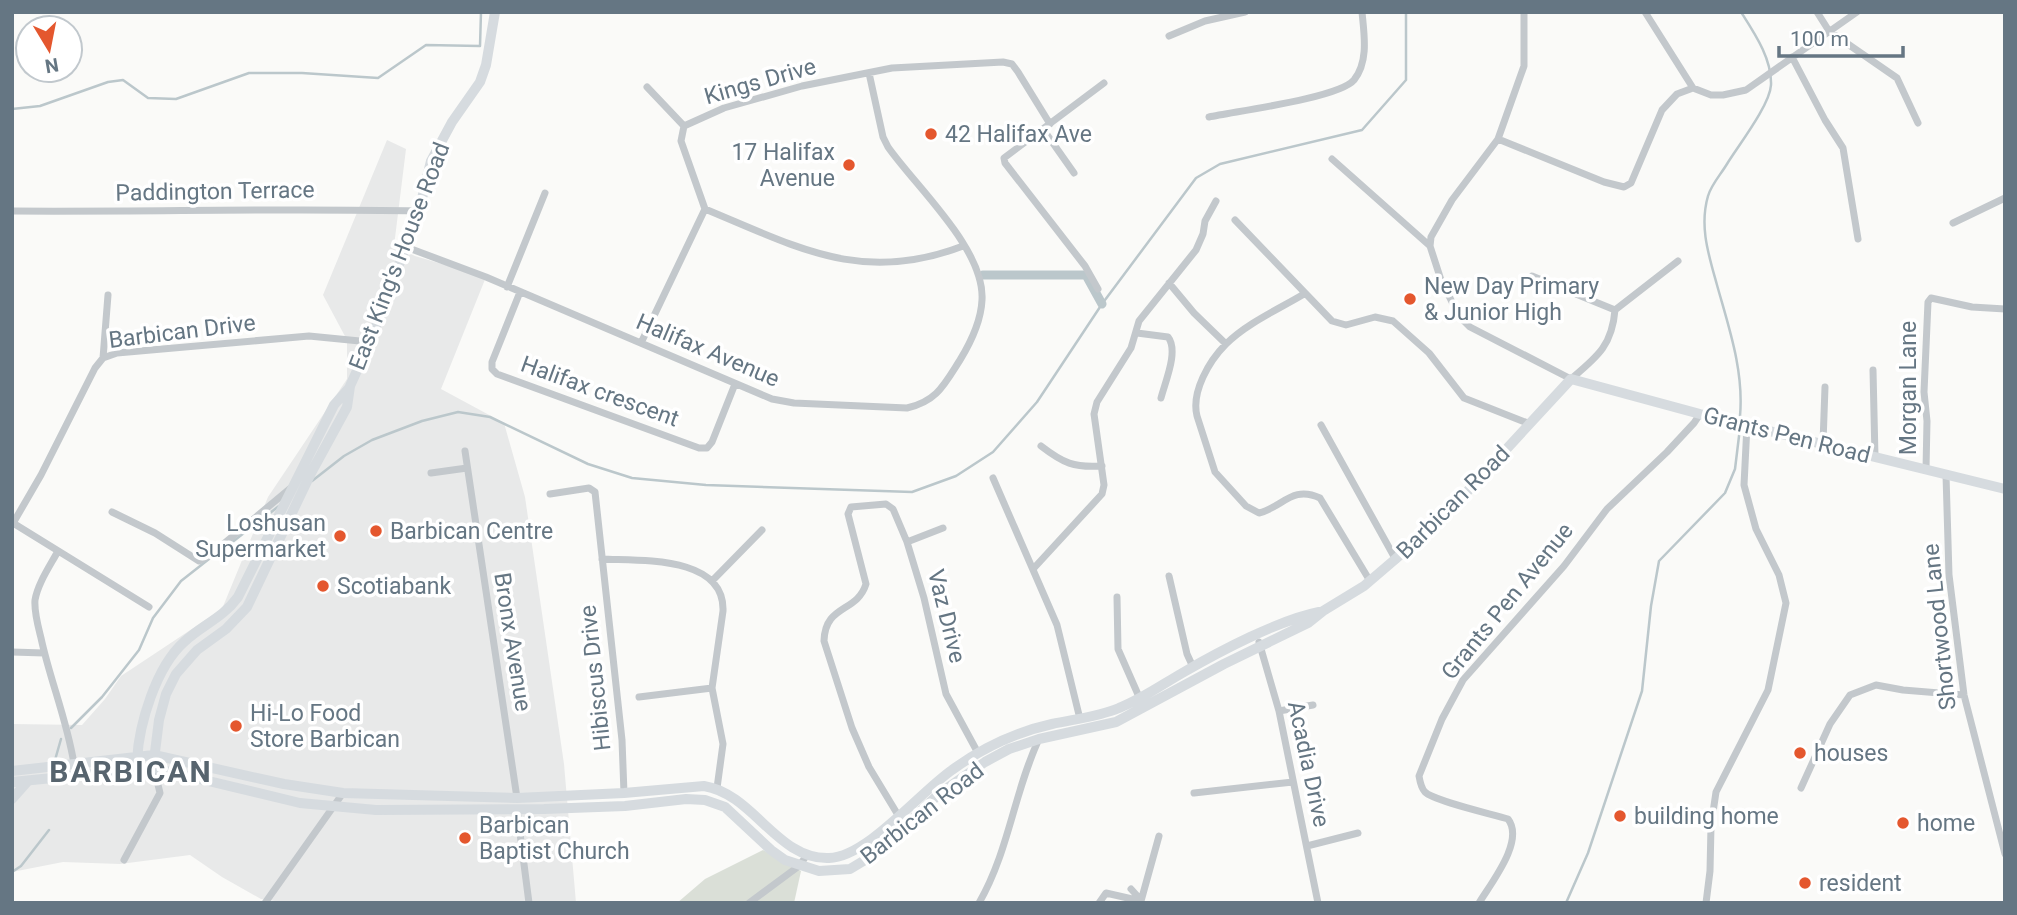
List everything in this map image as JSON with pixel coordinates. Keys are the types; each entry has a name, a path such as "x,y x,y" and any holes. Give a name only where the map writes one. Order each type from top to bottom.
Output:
{"main road":[{"name":"East King's House Road","path":"137,763 150,697 159,675 184,642 229,609 276,524 334,405 350,386 370,342 419,211 431,161 452,122 480,82 489,54 495,12"},
{"name":"Grants Pen Road","path":"1570,379 2005,489"},
{"name":"Barbican Road","path":"12,771 74,764 137,763 276,798 332,807 376,810 517,810 705,800 725,807 771,850 799,866 809,870 832,872 849,869 875,854 958,779 1009,749 1039,739 1116,722 1300,615 1323,611 1370,581 1441,520 1570,379"},
{"name":"East King's House Road","path":"154,768 159,720 166,694 176,674 197,650 226,629 247,607 311,473 347,407 350,386"},
{"name":"Barbican Road","path":"807,855 831,858 850,855 952,770 1011,736 1102,714 1140,699 1193,667 1259,640"},
{"name":"Barbican Road","path":"12,782 137,763 155,755 284,784 344,793 517,798 704,786 717,788"},
{"path":"12,799 28,781 25,769"},
{"path":"717,788 733,797 789,845 807,855"}],"street":[{"path":"1168,36 1205,21 1245,12"},
{"path":"1209,117 1334,92 1353,81 1362,64 1365,45 1362,12"},
{"path":"1430,246 1435,227 1498,139 1524,66 1524,12"},
{"path":"1645,12 1693,88"},
{"path":"1817,12 1829,31 1897,78 1918,123"},
{"path":"1498,139 1604,182 1624,187 1631,183 1662,110 1676,94 1693,88 1723,95 1746,90 1857,12"},
{"path":"1792,57 1843,148 1858,239"},
{"name":"Kings Drive","path":"705,209 681,141 684,126 724,108 776,92 869,73 932,65 1003,62 1012,64 1074,173"},
{"name":"Halifax Avenue","path":"406,247 520,292 772,399 793,403 907,408 922,405 939,393 972,340 982,299 979,280 956,233 888,147 883,136 869,73"},
{"path":"1098,289 1085,265 1003,158 1104,83"},
{"path":"647,87 684,126"},
{"path":"1332,159 1430,246 1441,280 1464,322 1570,379 1606,345 1613,328 1615,310 1678,261"},
{"path":"507,287 545,193"},
{"path":"1953,223 2005,198"},
{"path":"1034,568 1102,494 1104,485 1094,408 1131,348 1139,320 1196,250 1205,221 1216,201"},
{"name":"Paddington Terrace","path":"12,211 223,212 284,208 419,211"},
{"path":"641,343 705,209 811,252 840,260 874,264 904,262 924,259 963,246"},
{"path":"1235,220 1322,313 1339,324 1346,325 1381,317 1393,321 1429,353 1464,398 1530,424"},
{"path":"1532,276 1615,310"},
{"path":"1169,284 1226,344"},
{"name":"Halifax crescent","path":"520,292 492,362 492,369 496,374 699,449 707,448 712,442 735,384"},
{"path":"1304,294 1253,324 1226,344 1198,387 1195,407 1215,472 1246,506 1259,513 1293,495 1312,494 1320,499 1370,581"},
{"path":"103,358 108,295"},
{"name":"Morgan Lane","path":"1926,469 1927,421 1924,392 1928,302 1931,298 1972,307 2005,309"},
{"path":"1137,333 1168,337 1172,343 1161,398"},
{"name":"Barbican Drive","path":"13,524 95,368 103,358 117,353 309,336 370,342"},
{"path":"1873,370 1875,457"},
{"path":"1823,443 1825,387"},
{"name":"Grants Pen Avenue","path":"1479,903 1507,856 1513,839 1513,828 1508,819 1436,799 1420,785 1419,776 1442,719 1463,680 1516,617 1564,566 1607,509 1667,452 1700,414"},
{"path":"1321,425 1396,560"},
{"path":"1706,903 1716,792 1768,690 1786,603 1779,575 1756,529 1744,485 1746,425"},
{"path":"1041,446 1057,458 1077,467 1102,466"},
{"name":"Bronx Avenue","path":"465,451 517,798"},
{"path":"432,473 467,468"},
{"name":"Shortwood Lane","path":"1946,474 1949,575 1964,695 2005,854"},
{"path":"993,478 1057,625 1080,719"},
{"path":"113,512 155,533 200,561 292,488"},
{"name":"Hibiscus Drive","path":"550,494 589,488 594,492 622,740 624,793"},
{"name":"Vaz Drive","path":"898,815 869,767 852,727 824,641 824,631 829,619 863,592 866,584 848,512 852,507 886,504 893,509 924,598 946,694 978,753"},
{"path":"13,524 149,607"},
{"path":"906,542 943,528"},
{"path":"712,581 762,530"},
{"path":"58,551 40,584 35,600 36,617 69,735 74,764"},
{"path":"602,559 682,565 698,570 712,581 723,601 712,688 723,744 717,788"},
{"path":"1169,576 1187,654 1193,667"},
{"path":"1117,597 1118,649 1140,699"},
{"name":"Acadia Drive","path":"1259,640 1279,711 1318,903"},
{"path":"12,652 44,653"},
{"path":"1801,788 1830,724 1850,695 1876,685 1964,695"},
{"path":"639,697 712,688"},
{"path":"1279,711 1312,705"},
{"path":"979,903 992,880 1031,755 1039,739"},
{"path":"124,860 160,793 154,768"},
{"path":"1194,793 1293,782"},
{"path":"265,903 344,793"},
{"path":"517,810 529,903"},
{"path":"1307,846 1358,832"},
{"path":"1142,902 1159,836"},
{"path":"749,903 799,866 807,855"},
{"path":"1131,889 1142,902"},
{"path":"1099,903 1106,892 1142,902"}],"shaded area":[{"path":"387,140 406,149 394,246 415,256 486,277 441,389 504,423 525,497 564,764 576,903 289,903 261,899 190,855 120,864 63,862 12,872 12,724 82,725 121,676 222,609 268,497 347,379 347,340 323,295"},
{"path":"763,850 801,871 794,903 677,903 705,879"}],"waterway":[{"path":"12,109 40,106 108,82 123,80 148,98 176,99 249,73 378,78 426,45 480,46 481,12"},
{"path":"312,481 344,456 372,440 422,421 458,412 490,417 588,464 632,478 706,485 912,492 956,476 993,452 1037,402 1102,304 1196,178 1220,164 1362,130 1406,80 1406,12"},
{"path":"1740,416 1738,366 1708,252 1704,219 1711,188 1760,114 1771,85 1766,56 1741,12"},
{"path":"983,275 1086,275 1102,304"},
{"path":"1566,903 1588,853 1642,691 1659,561 1725,493 1735,469 1740,428"},
{"path":"226,547 279,506"},
{"path":"71,728 102,697 139,650 153,618 181,581 209,559"},
{"path":"55,760 61,739"},
{"path":"12,872 21,866 49,830"}],"place":[{"name":"42 Halifax Ave","path":"931,134"},
{"name":"17 Halifax Avenue","path":"849,165"},
{"name":"New Day Primary & Junior High","path":"1410,299"},
{"name":"Barbican Centre","path":"376,531"},
{"name":"Loshusan Supermarket","path":"340,536"},
{"name":"Scotiabank","path":"323,586"},
{"name":"Hi-Lo Food Store Barbican","path":"236,726"},
{"name":"houses","path":"1800,753"},
{"name":"building home","path":"1620,816"},
{"name":"home","path":"1903,823"},
{"name":"Barbican Baptist Church","path":"465,838"},
{"name":"resident","path":"1805,883"}],"district":[{"name":"BARBICAN","path":"131,772"}]}
